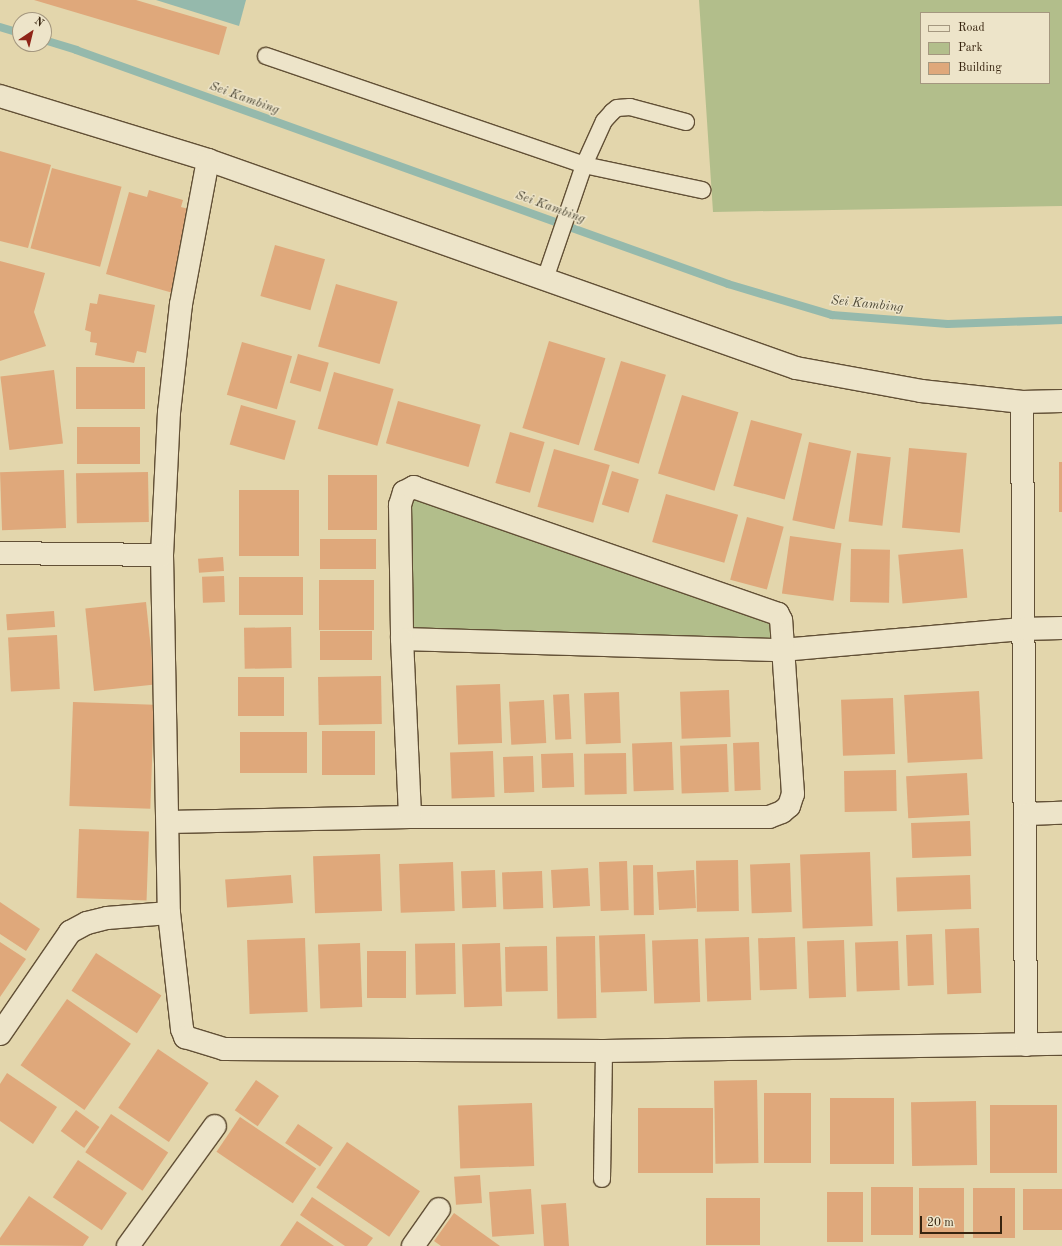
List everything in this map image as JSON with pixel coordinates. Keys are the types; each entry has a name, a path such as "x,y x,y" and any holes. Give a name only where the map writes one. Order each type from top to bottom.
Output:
{"street":[{"path":"0,96 208,160 796,368 921,391 1022,402 1062,401"},
{"path":"208,160 181,304 169,412 162,555 169,913 182,1029 185,1038 224,1049 604,1051 1062,1044"},
{"path":"1022,402 1022,629 1026,814 1026,1045"},
{"path":"168,822 410,817 769,817 782,812 789,806 793,794 781,620 778,614 414,487 404,492 400,505 402,638 410,817"},
{"path":"0,553 162,555"},
{"path":"402,638 782,650 1022,629 1062,628"},
{"path":"1026,814 1062,814"},
{"path":"0,1034 70,932 87,923 107,918 169,913"},
{"path":"128,1246 215,1126"},
{"path":"413,1246 439,1209"}],"lane":[{"path":"266,56 584,165 702,190"},
{"path":"545,279 584,165 604,121 617,108 630,107 686,122"},
{"path":"602,1179 604,1051"}],"green space":[{"path":"699,0 1062,0 1062,206 713,212"},
{"path":"409,492 779,622 780,648 409,633"}],"water":[{"path":"156,0 246,0 239,26"}],"building":[{"path":"34,0 136,0 227,27 219,55"},
{"path":"0,151 51,165 28,248 0,241"},
{"path":"52,168 122,187 100,267 31,248"},
{"path":"149,190 183,200 181,207 196,211 173,293 106,274 129,192 147,197"},
{"path":"275,245 325,259 310,310 260,296"},
{"path":"0,261 45,273 34,312 46,346 0,361"},
{"path":"336,284 398,302 380,364 318,346"},
{"path":"99,294 155,305 146,353 137,351 134,363 95,355 97,343 90,342 91,332 85,330 90,303 97,304"},
{"path":"549,341 605,358 579,445 522,428"},
{"path":"242,342 292,356 277,409 227,395"},
{"path":"298,354 329,363 320,392 290,383"},
{"path":"621,361 666,375 639,464 594,450"},
{"path":"76,367 145,367 145,409 76,409"},
{"path":"54,370 63,443 9,450 0,377"},
{"path":"334,372 394,389 377,446 318,429"},
{"path":"682,395 738,412 714,491 658,473"},
{"path":"398,401 481,425 469,467 386,443"},
{"path":"241,405 296,421 284,460 230,444"},
{"path":"751,420 802,434 785,499 733,486"},
{"path":"77,427 140,427 140,464 77,464"},
{"path":"510,432 545,442 530,493 495,483"},
{"path":"809,442 851,451 834,529 792,520"},
{"path":"909,448 967,453 960,533 902,528"},
{"path":"554,449 610,465 593,523 537,507"},
{"path":"857,453 891,457 882,526 849,521"},
{"path":"1059,462 1062,462 1062,512 1059,512"},
{"path":"64,470 66,528 2,530 0,472"},
{"path":"612,471 639,479 629,513 602,504"},
{"path":"148,472 149,522 77,523 76,473"},
{"path":"328,475 377,475 377,530 328,530"},
{"path":"239,490 299,490 299,556 239,556"},
{"path":"666,494 738,515 724,563 652,542"},
{"path":"747,517 784,527 767,590 730,580"},
{"path":"790,536 841,543 833,601 782,593"},
{"path":"320,539 376,539 376,569 320,569"},
{"path":"851,549 890,550 889,603 850,602"},
{"path":"963,549 967,598 903,603 898,555"},
{"path":"223,557 224,571 199,573 198,559"},
{"path":"224,576 225,602 203,603 202,577"},
{"path":"239,577 303,577 303,615 239,615"},
{"path":"319,580 374,580 374,630 319,630"},
{"path":"146,602 155,685 94,691 85,608"},
{"path":"54,611 55,627 7,630 6,614"},
{"path":"291,627 292,668 245,669 244,628"},
{"path":"320,631 372,631 372,660 320,660"},
{"path":"57,635 60,689 11,691 8,638"},
{"path":"381,676 382,724 319,725 318,677"},
{"path":"238,677 284,677 284,716 238,716"},
{"path":"500,684 502,743 458,744 456,686"},
{"path":"729,690 731,737 682,739 680,692"},
{"path":"979,691 983,759 908,763 904,695"},
{"path":"619,692 621,743 586,744 584,693"},
{"path":"569,694 571,739 555,740 553,695"},
{"path":"893,698 895,754 843,756 841,700"},
{"path":"544,700 546,743 511,745 509,702"},
{"path":"73,702 154,705 150,809 69,806"},
{"path":"322,731 375,731 375,775 322,775"},
{"path":"240,732 307,732 307,773 240,773"},
{"path":"672,742 674,790 634,791 632,743"},
{"path":"759,742 761,790 735,791 733,743"},
{"path":"727,744 729,792 682,794 680,746"},
{"path":"493,751 495,797 452,798 450,753"},
{"path":"573,753 574,787 542,788 541,754"},
{"path":"626,753 627,794 585,795 584,754"},
{"path":"533,756 534,792 504,793 503,757"},
{"path":"896,770 897,811 845,812 844,771"},
{"path":"967,773 969,815 908,818 906,776"},
{"path":"970,821 971,856 912,858 911,823"},
{"path":"79,829 149,831 147,900 77,898"},
{"path":"870,852 873,926 803,928 800,854"},
{"path":"380,854 382,911 315,913 313,856"},
{"path":"738,860 739,911 697,912 696,861"},
{"path":"627,861 629,910 601,911 599,862"},
{"path":"453,862 455,911 401,913 399,864"},
{"path":"790,863 792,912 752,913 750,864"},
{"path":"633,865 653,865 654,915 634,915"},
{"path":"588,868 590,906 553,908 551,870"},
{"path":"495,870 496,907 462,908 461,871"},
{"path":"694,870 696,908 659,910 657,872"},
{"path":"542,871 543,908 503,909 502,872"},
{"path":"291,875 293,903 227,908 225,880"},
{"path":"970,875 971,909 897,912 896,878"},
{"path":"0,902 40,929 26,951 0,934"},
{"path":"979,928 981,993 947,994 945,929"},
{"path":"645,934 647,991 601,993 599,936"},
{"path":"932,934 934,985 908,986 906,935"},
{"path":"595,936 596,1018 557,1019 556,937"},
{"path":"749,937 751,1000 707,1001 705,939"},
{"path":"795,937 797,989 760,990 758,938"},
{"path":"305,938 308,1012 250,1014 247,940"},
{"path":"698,939 700,1002 654,1004 652,941"},
{"path":"844,940 846,997 809,998 807,941"},
{"path":"898,941 900,990 857,991 855,943"},
{"path":"0,942 26,959 0,997"},
{"path":"360,943 362,1007 320,1008 318,944"},
{"path":"455,943 456,994 416,995 415,944"},
{"path":"500,943 502,1006 464,1007 462,944"},
{"path":"547,946 548,991 506,992 505,947"},
{"path":"367,951 406,951 406,998 367,998"},
{"path":"96,953 161,995 137,1033 71,991"},
{"path":"67,999 131,1044 84,1110 21,1065"},
{"path":"158,1049 209,1083 169,1142 118,1108"},
{"path":"7,1073 57,1107 33,1144 0,1121 0,1084"},
{"path":"256,1080 279,1096 258,1126 235,1110"},
{"path":"757,1080 758,1163 715,1164 714,1081"},
{"path":"764,1093 811,1093 811,1163 764,1163"},
{"path":"830,1098 894,1098 894,1164 830,1164"},
{"path":"976,1101 977,1165 912,1166 911,1102"},
{"path":"532,1103 534,1166 460,1169 458,1106"},
{"path":"990,1105 1057,1105 1057,1173 990,1173"},
{"path":"638,1108 713,1108 713,1173 638,1173"},
{"path":"76,1110 99,1127 84,1148 61,1131"},
{"path":"111,1114 168,1153 142,1191 85,1152"},
{"path":"240,1117 316,1168 293,1203 217,1152"},
{"path":"298,1124 333,1147 320,1167 285,1143"},
{"path":"347,1142 420,1191 389,1237 316,1188"},
{"path":"78,1160 127,1193 102,1230 53,1197"},
{"path":"480,1175 482,1203 456,1205 454,1177"},
{"path":"871,1187 913,1187 913,1235 871,1235"},
{"path":"919,1188 964,1188 964,1238 919,1238"},
{"path":"973,1188 1015,1188 1015,1238 973,1238"},
{"path":"531,1189 534,1234 492,1237 489,1192"},
{"path":"1023,1189 1062,1189 1062,1230 1023,1230"},
{"path":"827,1192 863,1192 863,1242 827,1242"},
{"path":"29,1196 89,1237 83,1246 0,1245 0,1238"},
{"path":"312,1197 373,1238 367,1246 345,1246 300,1215"},
{"path":"706,1198 760,1198 760,1245 706,1245"},
{"path":"566,1203 569,1246 544,1246 541,1205"},
{"path":"454,1213 500,1246 441,1246 434,1241"},
{"path":"297,1221 334,1246 280,1246"}],"waterway":[{"name":"Sei Kambing","path":"0,27 12,31"},
{"name":"Sei Kambing","path":"52,42 728,284 832,315 948,324 1062,320"}]}
